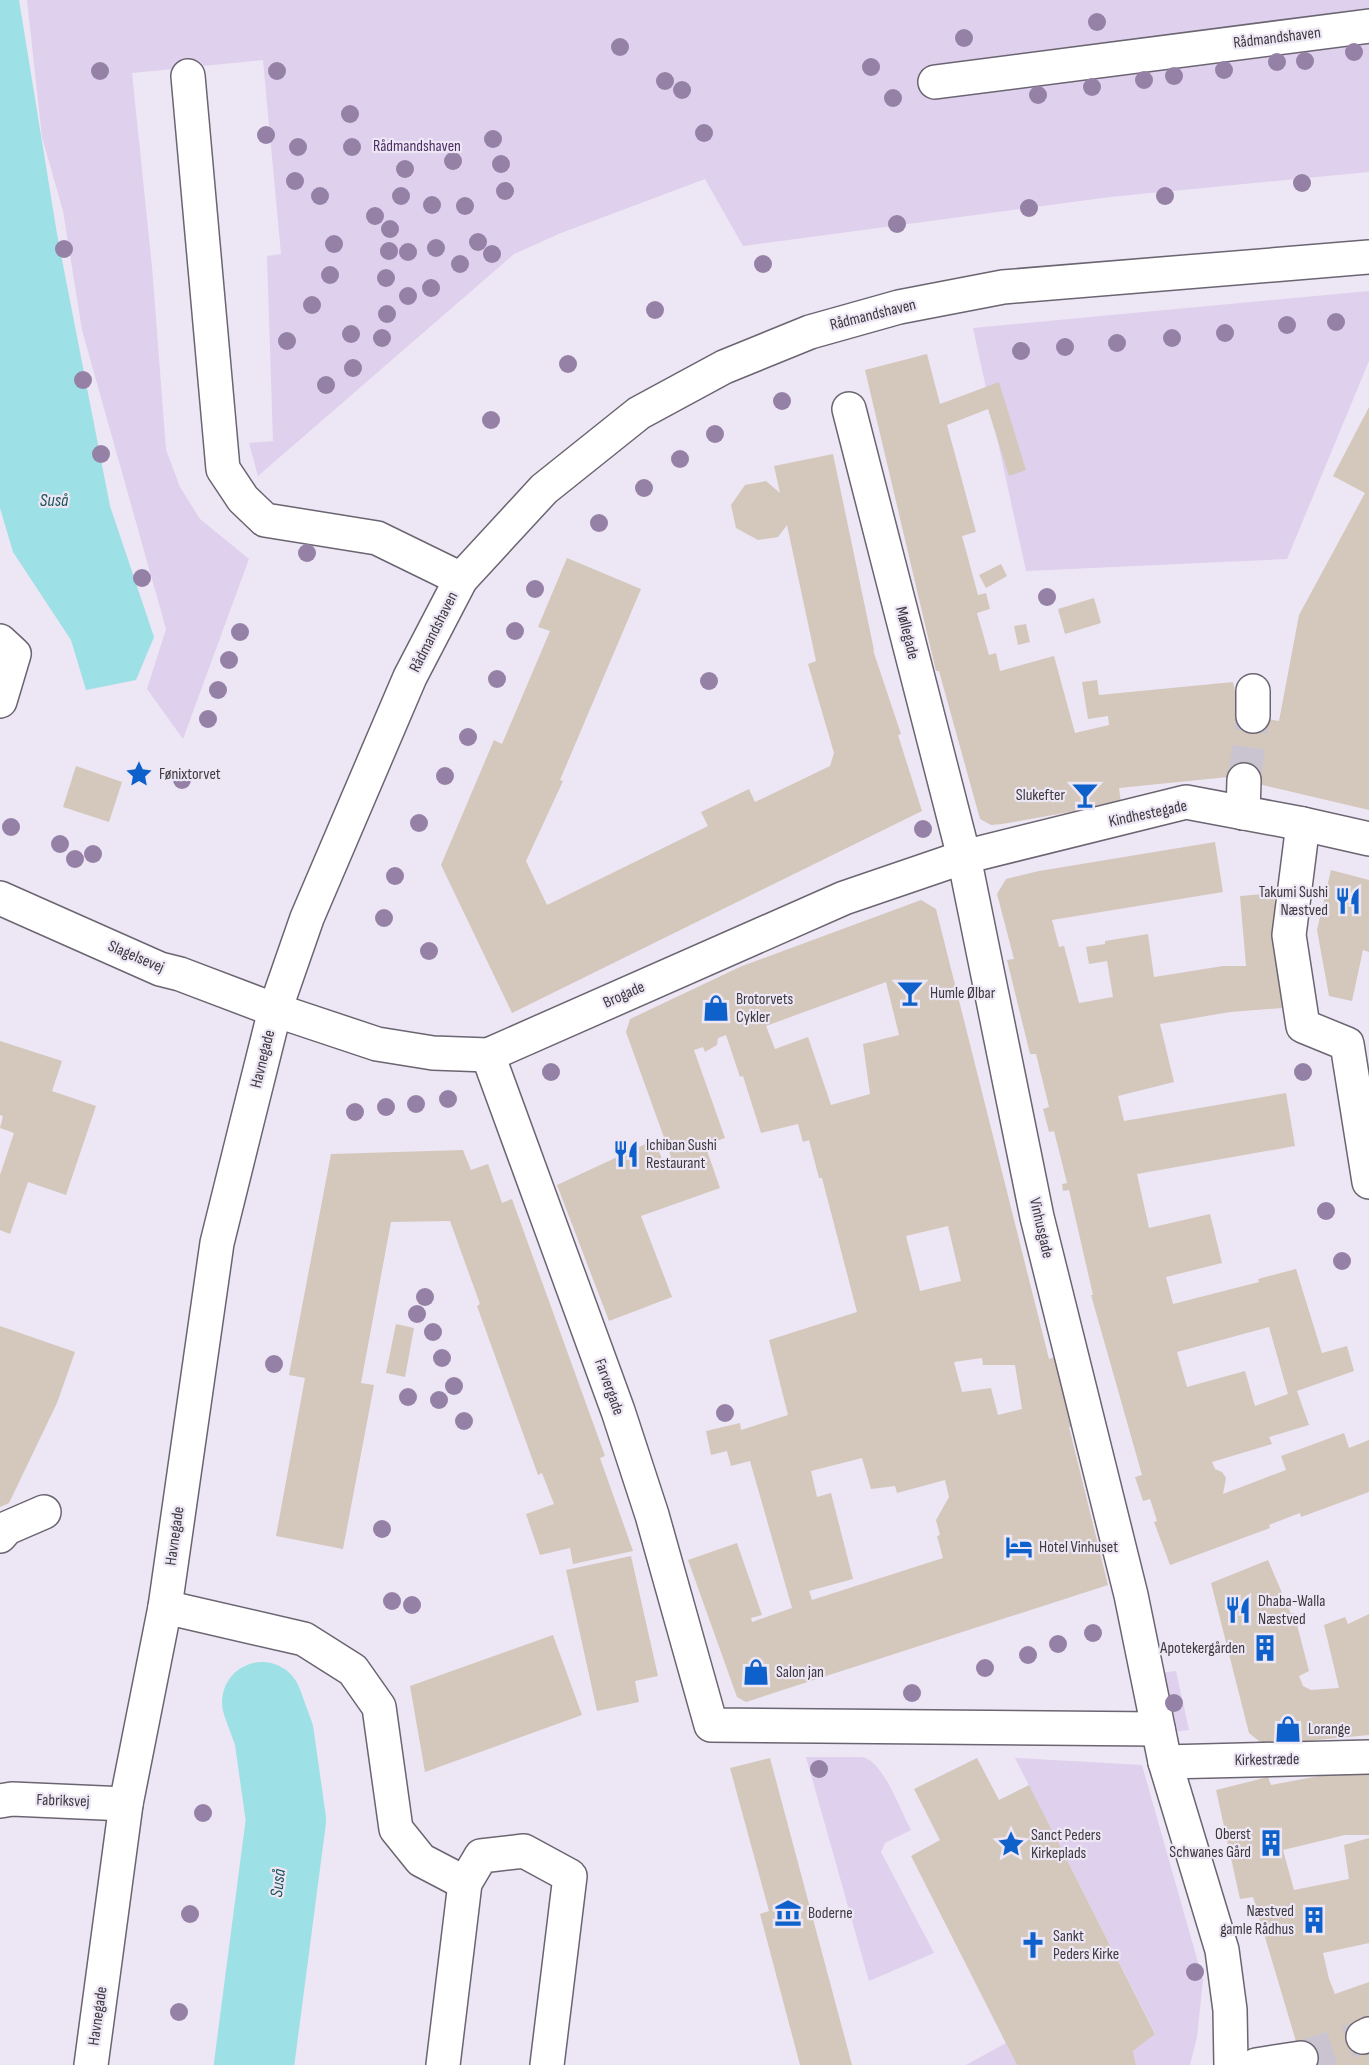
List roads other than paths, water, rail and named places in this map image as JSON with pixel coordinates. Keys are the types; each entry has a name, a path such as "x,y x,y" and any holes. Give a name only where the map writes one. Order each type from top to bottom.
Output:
{"street":[{"name":"Rådmandshaven","path":"935,82 1369,26"},
{"path":"188,76 223,469 243,500 265,520 377,538 461,579"},
{"name":"Rådmandshaven","path":"275,1010 307,918 410,677 461,579 544,489 639,413 724,367 810,332 899,307 1003,287 1369,257"},
{"name":"Møllegade","path":"849,409 964,857"},
{"path":"0,641 14,654 0,701"},
{"path":"1243,813 1244,780"},
{"name":"Kindhestegade","path":"964,857 1186,802 1369,839"},
{"path":"1303,824 1289,935 1303,1026 1347,1044 1369,1182"},
{"name":"Brogade","path":"275,1010 377,1044 433,1053 488,1055 844,898 964,857"},
{"name":"Vinhusgade","path":"964,857 1037,1217 1131,1595 1158,1729"},
{"name":"Slagelsevej","path":"0,898 160,969 180,974 275,1010"},
{"name":"Havnegade","path":"91,2065 126,1804 165,1607 217,1243 275,1010"},
{"name":"Farvergade","path":"488,1055 621,1421 652,1515 711,1725 1158,1729"},
{"path":"0,1536 7,1528 44,1512"},
{"path":"165,1607 304,1639 353,1670 380,1707 396,1829 421,1860 465,1883"},
{"path":"1158,1729 1165,1762 1222,1950 1230,2010 1231,2065"},
{"name":"Kirkestræde","path":"1165,1762 1369,1757"},
{"name":"Fabriksvej","path":"0,1801 12,1799 126,1804"},
{"path":"443,2065 465,1883 481,1856 524,1851 570,1876 547,2065"},
{"path":"1256,2065 1301,2058"}],"water":[{"name":"Suså","path":"0,0 19,0 57,234 110,506 154,637 136,680 86,690 71,640 13,552 0,508"}],"waterway":[{"name":"Suså","path":"254,2065 286,1820 274,1735 262,1702"}],"tunnel":[{"path":"1244,780 1253,716"},
{"path":"1301,2058 1363,2037"}],"place":[{"name":"Fønixtorvet","path":"139,774"},
{"name":"Slukefter","path":"1085,795"},
{"name":"Takumi Sushi Næstved","path":"1348,901"},
{"name":"Humle Ølbar","path":"910,993"},
{"name":"Brotorvets Cykler","path":"716,1008"},
{"name":"Ichiban Sushi Restaurant","path":"626,1154"},
{"name":"Hotel Vinhuset","path":"1019,1547"},
{"name":"Dhaba-Walla Næstved","path":"1238,1610"},
{"name":"Apotekergården","path":"1265,1648"},
{"name":"Salon jan","path":"756,1672"},
{"name":"Lorange","path":"1288,1729"},
{"name":"Oberst Schwanes Gård","path":"1271,1843"},
{"name":"Sanct Peders Kirkeplads","path":"1011,1844"},
{"name":"Boderne","path":"788,1913"},
{"name":"Næstved gamle Rådhus","path":"1314,1920"},
{"name":"Sankt Peders Kirke","path":"1033,1945"}]}
